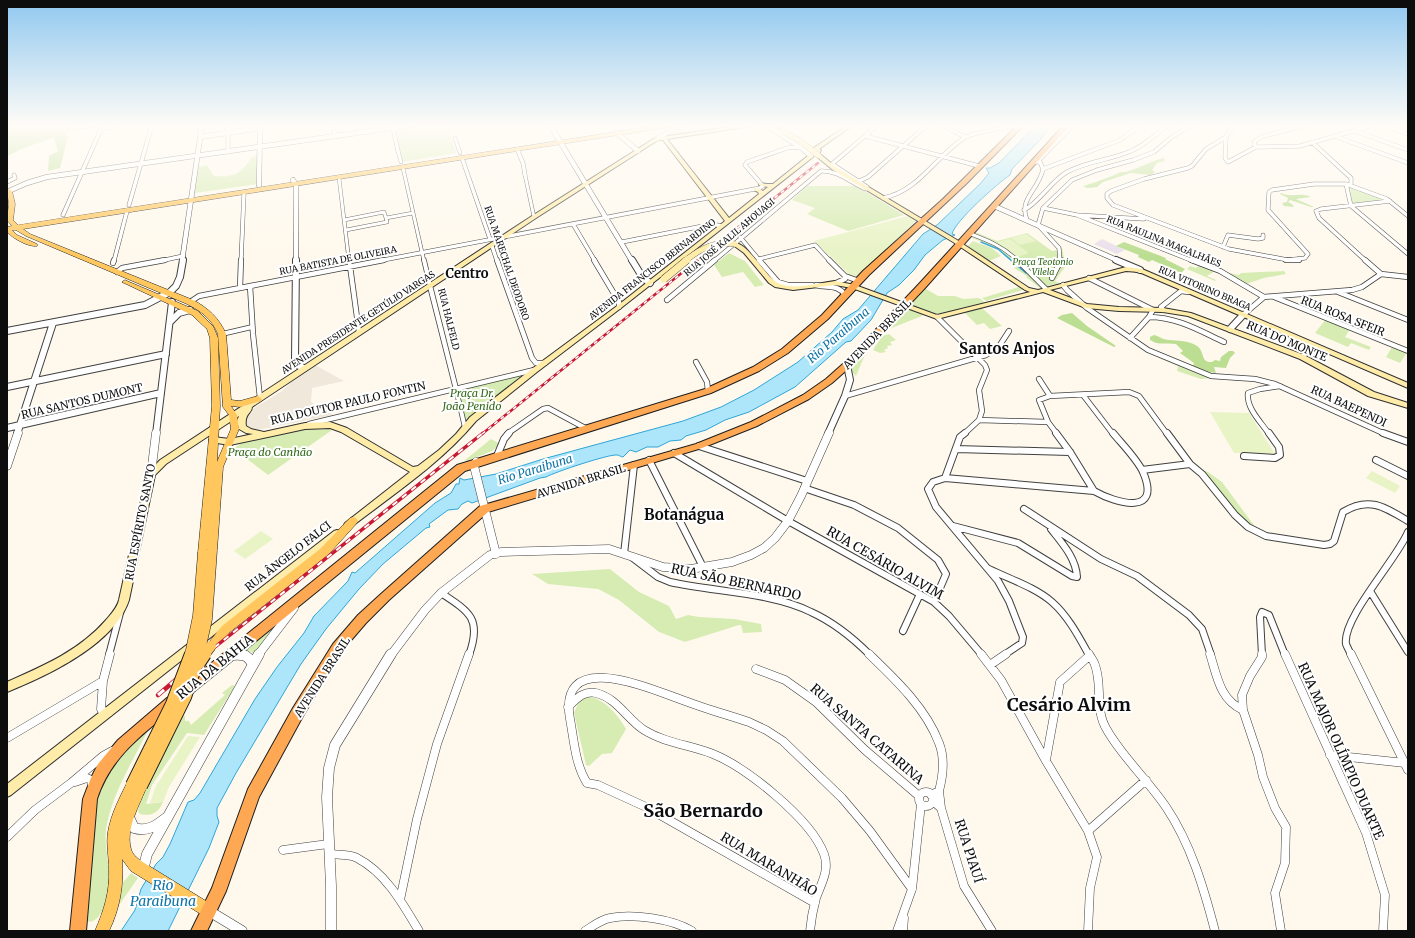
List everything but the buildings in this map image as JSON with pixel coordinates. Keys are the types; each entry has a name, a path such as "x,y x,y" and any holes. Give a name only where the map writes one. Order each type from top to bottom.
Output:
{"highway":[{"path":"309,591 457,470 475,465 497,456 708,391 730,383 771,361 799,340 824,317 844,295 858,285 926,224 976,169"},
{"name":"AVENIDA BRASIL","path":"199,931 218,891 253,794 298,712 337,648 366,614 483,505 634,465 699,446 742,429 790,406 829,381 847,365 957,242 968,233 1029,169"},
{"name":"RUA DA BAHIA","path":"119,746 309,591"},
{"path":"78,931 90,799 101,771 119,746"}],"main road":[{"path":"191,198 244,193 294,182 378,169"},
{"path":"14,228 259,185 339,178 384,169"},
{"name":"AVENIDA PRESIDENTE GETÚLIO VARGAS","path":"151,474 167,459 233,415 534,217 611,169"},
{"path":"687,169 728,221"},
{"name":"AVENIDA FRANCISCO BERNARDINO","path":"418,469 442,452 473,419 650,283 794,169"},
{"path":"835,169 957,242 1024,289"},
{"path":"762,185 774,185"},
{"path":"756,189 760,191 762,195"},
{"path":"8,191 12,204 10,220 21,239 172,302 190,306 210,328 214,338 216,406 207,551 204,640 196,667 181,704 119,814 115,830 116,877 114,899 110,915 102,931"},
{"path":"14,228 63,215 128,208"},
{"path":"14,228 103,267 119,270 170,292 190,306 213,318 222,334 227,407 233,415 235,429 219,467 191,653 179,688 136,785 124,838 125,851 130,862 209,911"},
{"path":"650,283 664,279 707,246 716,242 726,242 735,244 742,248 776,286 787,288 836,283 858,285 902,305 937,317"},
{"name":"RUA VITORINO BRAGA","path":"937,317 1024,289 1042,290 1089,278 1126,266 1140,270 1408,386"},
{"name":"RUA DO MONTE","path":"1042,290 1086,306 1119,309 1163,310 1190,314 1302,357 1371,394 1408,406"},
{"path":"227,403 240,404 259,399"},
{"path":"259,399 243,413 241,421 242,427 254,432 266,433"},
{"path":"305,426 319,424 338,427 412,470 418,469"},
{"name":"RUA DOUTOR PAULO FONTIN","path":"213,440 230,442 266,433 305,426"},
{"name":"RUA ÂNGELO FALCI","path":"109,712 418,469"},
{"name":"RUA ESPÍRITO SANTO","path":"123,603 151,474"},
{"path":"196,667 226,629 324,552 353,521"},
{"path":"7,687 73,655 87,646 106,628 123,603"},
{"path":"7,792 109,712"}],"street":[{"path":"63,215 84,169"},
{"path":"8,191 38,180 113,169"},
{"path":"103,267 113,262 139,169"},
{"path":"7,331 145,305 170,292 179,280 196,169"},
{"path":"259,169 259,185"},
{"name":"RUA HALFELD","path":"403,169 465,428"},
{"name":"RUA MARECHAL DEODORO","path":"465,169 532,358 536,363 545,363"},
{"path":"524,169 534,217"},
{"path":"576,169 643,278 650,283"},
{"path":"506,236 756,189 762,185 749,169"},
{"path":"839,169 856,180 868,177 877,169"},
{"path":"883,198 907,191 930,169"},
{"path":"1027,220 1024,210 1024,201 1038,183 1043,169"},
{"path":"1024,210 1030,207 1045,190 1067,172 1075,169"},
{"path":"1038,225 1043,208 1077,177 1104,169"},
{"path":"1185,169 1144,179 1111,191 1107,194 1107,198 1113,205 1223,247 1239,252 1288,260 1305,258 1308,254 1268,210 1269,192 1278,189 1314,184 1331,183 1349,185 1390,201 1408,216"},
{"path":"1341,169 1351,178 1349,185 1351,206 1408,254"},
{"name":"RUA JOSÉ KALIL AHOUAGI","path":"667,300 727,251 740,237 820,171 832,171 852,183 868,189"},
{"path":"7,182 15,178 14,175"},
{"path":"339,178 359,332"},
{"path":"294,182 295,360 297,365 304,368"},
{"path":"240,288 244,193"},
{"path":"1390,201 1320,209 1317,210 1316,214 1381,274 1408,277"},
{"path":"994,206 1126,266"},
{"path":"1043,208 1077,215 1150,219"},
{"path":"344,220 384,212 386,220"},
{"path":"346,230 413,213"},
{"name":"RUA RAULINA MAGALHÃES","path":"1077,215 1220,271 1264,297"},
{"path":"573,224 619,302 619,307"},
{"path":"622,242 713,224 721,226"},
{"path":"1038,225 1057,244 1062,253 1059,267 1052,278"},
{"path":"968,233 995,243 1008,252 1042,290"},
{"path":"1223,247 1228,235 1258,239 1263,238 1262,235"},
{"name":"RUA BATISTA DE OLIVEIRA","path":"190,306 199,296 506,236"},
{"path":"740,237 781,284 837,287 843,292 844,295"},
{"path":"759,259 808,245 815,245 845,276 858,285"},
{"path":"113,262 119,270 183,256"},
{"path":"1230,329 1243,315 1264,297 1352,290 1362,287 1381,274"},
{"path":"836,283 845,279 845,276"},
{"path":"1089,278 1152,310 1149,317 1130,338"},
{"name":"RUA BAEPENDI","path":"1063,284 1066,290 1086,306 1148,350 1211,376 1255,379 1282,386 1390,436 1408,442"},
{"path":"250,286 252,327 259,399"},
{"path":"1163,310 1160,307 1181,291 1191,292"},
{"path":"1336,291 1408,320"},
{"name":"RUA ROSA SFEIR","path":"1272,296 1408,351"},
{"name":"RUA ESPÍRITO SANTO","path":"151,474 172,302"},
{"path":"170,322 179,313 190,306"},
{"path":"937,317 985,365 987,370 979,390 982,411 979,420 960,437 945,478"},
{"path":"1149,317 1159,317 1176,321 1224,342"},
{"path":"7,466 53,323"},
{"path":"222,334 252,327"},
{"path":"845,396 978,358 998,348 1009,331"},
{"path":"1302,357 1313,345"},
{"path":"7,387 166,354"},
{"path":"696,362 707,382 708,391"},
{"path":"331,931 332,917 327,797 329,768 335,745 397,645 425,610 441,593 490,555 501,552 609,549 633,558 671,568 691,569 732,562 764,548 775,538 788,521 804,488 845,396 850,380 847,365"},
{"name":"RUA DOUTOR PAULO FONTIN","path":"305,426 535,370"},
{"path":"1039,379 1050,396"},
{"path":"1244,456 1275,458 1280,455 1279,447 1250,407 1247,396 1251,392 1262,388 1282,386"},
{"path":"1094,492 1070,452 1048,422 1039,400 1050,396 1129,392 1140,396 1190,464 1202,474 1242,522 1266,536 1314,545 1330,544 1334,541 1343,512 1358,504 1376,504 1408,521"},
{"name":"RUA SANTOS DUMONT","path":"7,428 161,393"},
{"path":"990,665 1022,643 1023,637 1009,601 998,580 936,507 928,489 933,482 945,478 1094,492 1123,504 1140,502 1147,497 1149,491 1148,482 1142,470 1083,395"},
{"path":"497,456 503,439 507,434 546,408 552,408 588,429"},
{"path":"979,420 1048,422"},
{"path":"699,446 807,481"},
{"path":"956,449 1070,452"},
{"name":"RUA CESÁRIO ALVIM","path":"674,453 788,521 934,602 949,616 1001,680 1088,832 1097,857 1090,888 1088,931"},
{"path":"649,460 703,567"},
{"path":"1376,460 1408,476"},
{"path":"1142,470 1190,464"},
{"path":"475,465 483,505 496,554"},
{"path":"624,554 634,465"},
{"path":"804,488 854,505 878,517 898,528 938,560 946,574 934,602"},
{"path":"1024,509 1101,559 1137,576 1198,623 1202,629 1228,701 1234,707 1243,710 1268,791 1286,827 1285,863 1275,893 1281,931"},
{"path":"952,526 1018,543 1072,576 1077,576 1078,572 1075,564 1050,527"},
{"path":"1406,766 1346,644 1348,627 1370,591 1403,544 1408,532"},
{"path":"1403,544 1408,550"},
{"name":"RUA SÃO BERNARDO","path":"633,558 658,577 670,582 782,602 809,610 826,618 838,627 872,658 907,695 927,719 939,744 942,759 943,773 939,791 941,808"},
{"path":"989,569 1033,590 1052,602 1073,627 1095,665 1099,690 1100,712 1106,729 1118,748 1146,780 1178,824 1202,883 1215,931"},
{"path":"146,872 144,862 147,854 253,664 268,640 309,591"},
{"path":"1370,591 1408,652"},
{"path":"400,900 417,819 437,744 472,644 475,628 472,619 465,611 441,593"},
{"path":"903,631 920,594"},
{"name":"RUA ESPÍRITO SANTO","path":"109,712 102,711 101,709 102,681 123,603"},
{"name":"RUA MAJOR OLÍMPIO DUARTE","path":"1243,710 1242,695 1250,676 1262,657 1260,617 1262,612 1269,615 1272,619 1293,675 1366,833 1385,895 1383,931"},
{"path":"229,655 247,655 253,664"},
{"path":"1046,761 1060,682 1089,656"},
{"name":"RUA SANTA CATARINA","path":"756,669 785,680 816,702 920,800"},
{"path":"568,707 568,700 572,688 576,684 598,676 640,686 749,722 766,730 783,742 842,798 870,831 912,889"},
{"path":"7,738 102,681"},
{"path":"568,707 585,693 590,692 601,694 645,730 671,741 722,758 756,780 810,831 824,854 826,867 824,879 815,903"},
{"name":"RUA MARANHÃO","path":"568,707 580,772 587,783 598,785 646,807 815,903 810,931"},
{"name":"RUA DA BAHIA","path":"7,836 35,810 71,783 103,756 119,746"},
{"path":"1330,755 1406,766"},
{"name":"RUA DA BAHIA","path":"71,783 87,778 91,780 92,791"},
{"path":"1088,832 1146,780"},
{"path":"920,800 925,806 930,806 932,798 939,791"},
{"path":"897,931 912,889 920,800 924,792 941,808"},
{"name":"RUA PIAUÍ","path":"941,808 964,886 992,931"},
{"path":"128,815 134,828 139,830 152,827 168,816"},
{"path":"283,850 328,844"},
{"path":"329,854 356,857 376,872 387,882 419,931"},
{"path":"903,931 904,909"},
{"path":"209,911 242,931"},
{"path":"585,931 598,922 613,916 628,915 684,926 692,931"}],"shaded area":[{"path":"1102,239 1125,250 1117,254 1094,244"},
{"path":"315,365 344,381 312,388 311,402 333,415 258,430 252,429 244,423 248,412 282,391 300,374"}],"green space":[{"path":"199,169 209,169 215,176 227,176 241,171 243,169 257,169 257,184 195,193"},
{"path":"1134,169 1153,169 1152,170 1155,172 1151,175 1131,173 1103,182 1097,187 1087,188 1083,186 1097,182 1120,172"},
{"path":"807,186 857,186 904,215 848,231 807,214 815,208 792,200"},
{"path":"1349,186 1384,199 1384,201 1352,203 1347,187"},
{"path":"1280,194 1311,197 1296,199 1314,207 1290,200 1288,202 1294,207 1284,206 1282,203 1287,202 1288,198"},
{"path":"908,216 916,221 858,278 851,276 814,241"},
{"name":"Praça Teotonio Vilela","path":"973,231 997,241 1027,233 1052,251 1058,250 1059,248 1041,231 1049,232 1048,233 1062,248 1065,262 1067,264 1055,281 1059,283 1040,288 1026,277 1027,276 1014,268 1019,266 999,249 967,236"},
{"path":"1026,234 1036,241 1020,245 1011,238"},
{"path":"1010,239 1029,253 1017,257 997,242"},
{"path":"973,241 992,248 1001,256 989,261 967,247"},
{"path":"1124,242 1166,258 1165,259 1185,269 1181,273 1152,260 1149,262 1138,257 1139,255 1116,246"},
{"path":"729,253 745,261 764,285 755,287 743,272 722,277 714,265"},
{"path":"1200,265 1215,271 1207,276 1216,280 1215,281 1187,269 1190,266 1196,268"},
{"path":"1284,271 1286,274 1264,278 1243,285 1224,272 1239,275 1241,273"},
{"path":"1022,286 1026,289 986,301 982,298"},
{"path":"923,287 938,296 955,296 963,299 978,298 985,303 951,312 932,313 908,304"},
{"path":"906,308 922,314 922,316 884,331"},
{"path":"982,308 1002,326 990,329 984,323 977,325 964,312"},
{"path":"1072,313 1087,326 1116,346 1114,347 1057,318 1062,315"},
{"path":"1326,319 1350,329 1345,337 1371,347 1369,350 1351,343 1348,347 1315,333"},
{"path":"889,334 896,340 890,342 892,345 887,346 888,348 884,350 886,352 880,353 873,350 882,336"},
{"path":"1154,335 1167,340 1183,341 1194,344 1199,348 1204,359 1208,362 1215,360 1220,361 1221,357 1229,351 1233,351 1235,353 1230,358 1226,368 1214,367 1216,373 1203,371 1193,366 1194,363 1180,353 1183,351 1176,344 1153,342 1150,340 1150,337"},
{"path":"1392,347 1407,352 1400,363 1386,357"},
{"path":"866,349 867,350 856,376 851,371 850,365"},
{"path":"1159,358 1171,361 1211,378 1201,379 1177,371 1178,366"},
{"name":"Praça Dr. João Penido","path":"526,373 464,421 457,390"},
{"path":"1210,412 1249,413 1275,454 1234,453"},
{"name":"Praça do Canhão","path":"323,428 332,430 268,475 238,452 223,461 232,450 244,441 301,429"},
{"path":"491,439 500,444 492,451 467,461 465,460"},
{"path":"1194,467 1208,472 1222,482 1259,532 1248,527"},
{"path":"1372,471 1400,486 1395,493 1366,478"},
{"path":"261,531 273,539 245,559 234,551"},
{"path":"610,569 639,592 669,606 676,619 688,615 734,619 761,624 762,632 743,633 741,625 739,625 685,642 659,632 619,600 598,589 548,584 532,574"},
{"path":"282,616 254,654 250,651 239,651"},
{"path":"232,685 235,686 204,735 187,733 152,785 146,804 163,802 159,809 148,815 140,814 138,811 140,802 181,715 185,716 185,721 189,721 191,725 225,695 222,693"},
{"path":"586,697 604,703 615,713 626,729 612,753 602,754 589,766 586,765 574,713 580,699"},
{"path":"151,724 120,785 110,811 106,836 110,881 109,892 106,904 99,916 88,922 86,921 97,791 106,771"},
{"path":"188,736 200,737 169,787 163,802 150,803 156,786"},
{"path":"131,873 138,878 119,905 121,885"}],"water":[{"name":"Rio Paraibuna","path":"986,169 1012,169 1010,175 987,194 961,220 952,234 955,235 943,240 925,255 914,270 899,285 887,293 871,320 851,341 846,342 795,387 749,412 725,420 706,430 686,436 681,440 670,441 658,447 647,447 636,452 630,450 623,457 612,455 593,460 472,503 468,501 462,504 458,509 448,510 429,524 430,527 426,528 383,564 359,589 326,629 301,664 236,773 217,808 219,822 209,848 168,931 121,931 135,910 141,889 170,844 188,802 194,800 200,793 255,699 277,667 304,633 314,616 348,581 352,572 355,573 435,503 451,493 456,484 459,484 460,478 464,480 496,474 543,459 683,421 721,407 754,390 798,362 832,332 843,319 858,310 923,234 937,225 980,184 989,173"}],"waterway":[{"path":"981,242 998,249 1026,273"}],"railway":[{"path":"482,434 811,169"},
{"path":"205,655 483,433"},
{"path":"158,695 206,654"}],"district":[{"name":"Centro","path":"467,273"},
{"name":"Santos Anjos","path":"1007,348"},
{"name":"Botanágua","path":"684,514"},
{"name":"Cesário Alvim","path":"1069,704"},
{"name":"São Bernardo","path":"703,810"}]}
